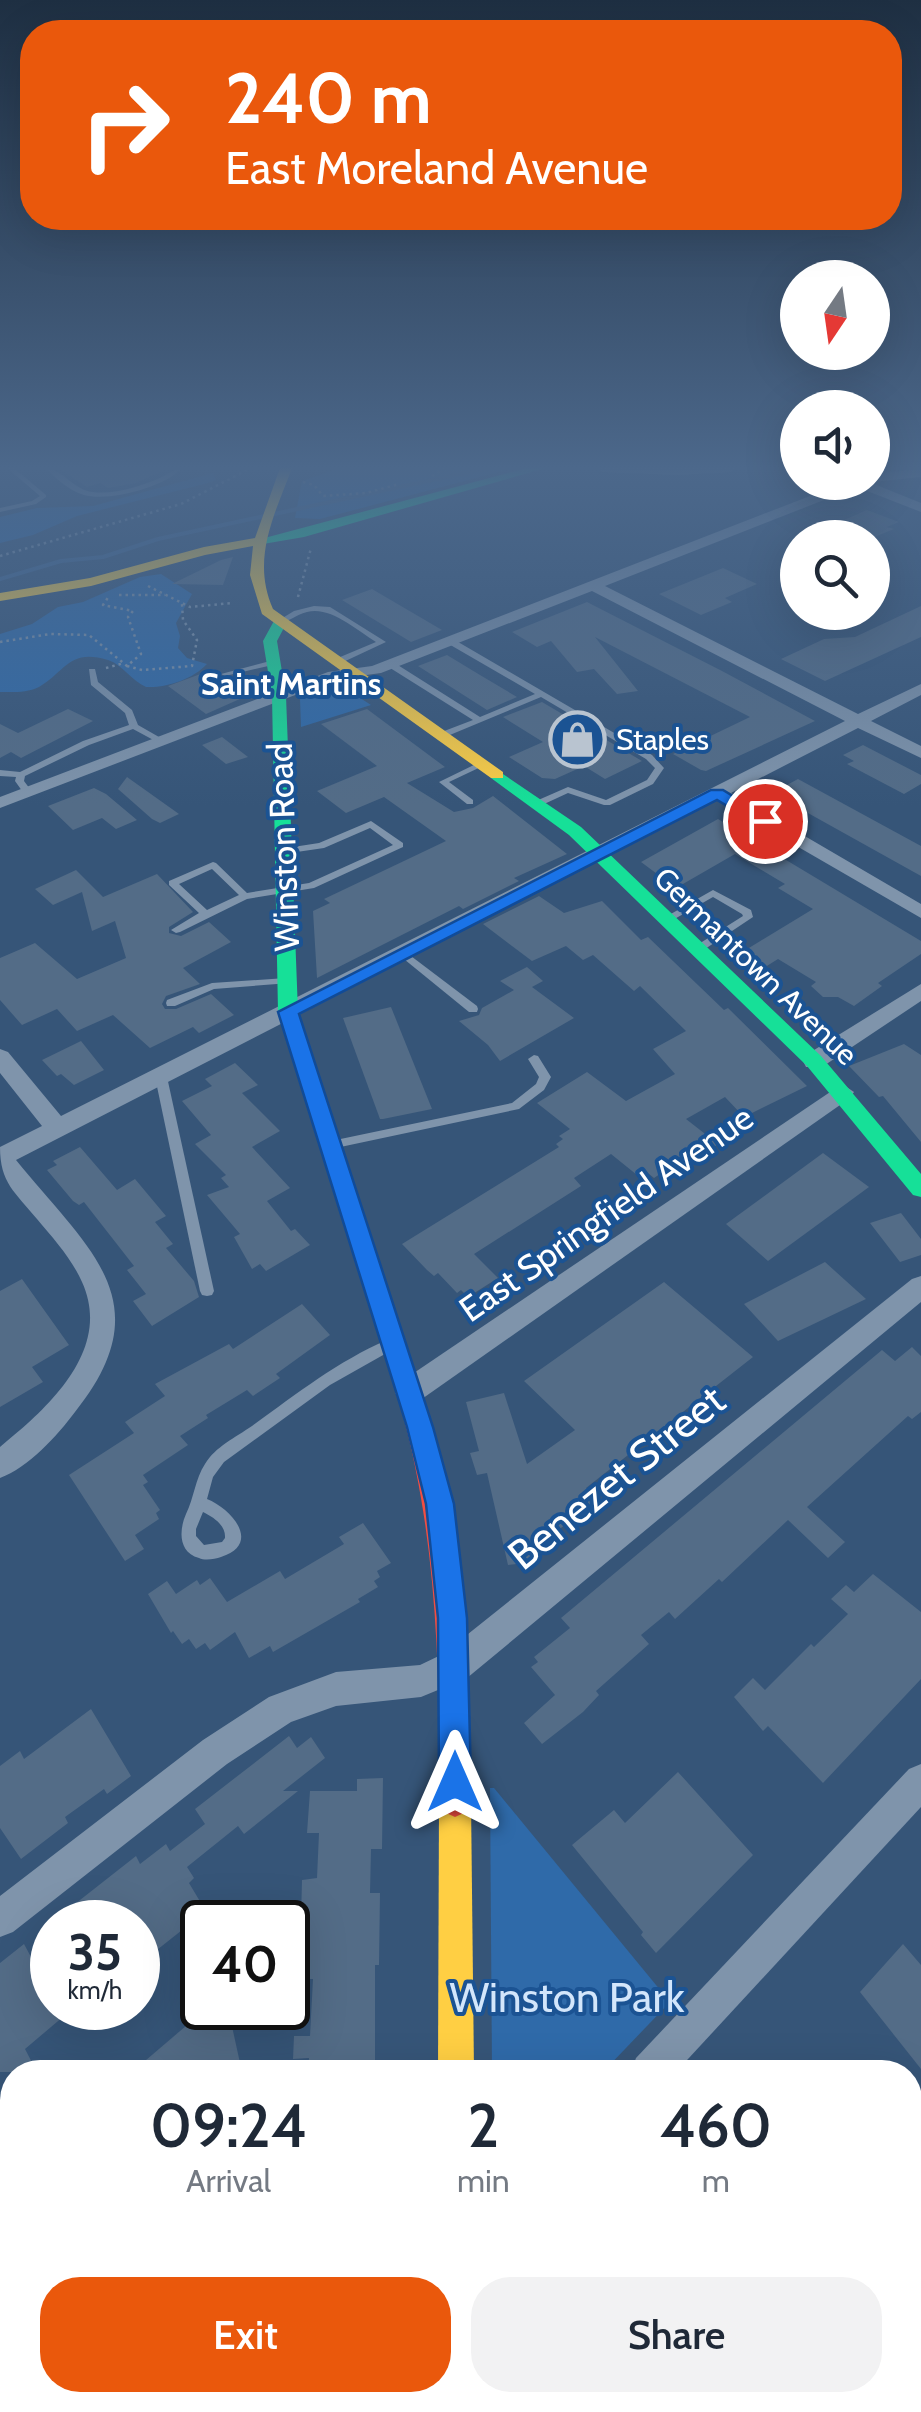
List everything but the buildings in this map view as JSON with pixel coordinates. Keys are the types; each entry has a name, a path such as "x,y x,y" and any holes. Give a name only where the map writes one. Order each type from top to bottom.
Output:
{"main road":[{"path":"0,597 91,581"},
{"name":"Germantown Avenue","path":"255,581 257,597 280,622 539,803 598,854 814,1062 921,1188"},
{"name":"Winston Road","path":"280,622 271,635 279,696 288,1012 409,1392 440,1504 447,1550 454,1666 456,2060"}],"street":[{"path":"0,804 24,784 162,741 344,667 390,664 604,581"},
{"path":"592,585 921,754"},
{"path":"0,1464 52,1419 74,1394 94,1358 102,1326 96,1282 1,1158 921,690"},
{"path":"717,793 921,912"},
{"path":"814,1062 921,990"},
{"path":"0,1057 58,1129"},
{"name":"East Springfield Avenue","path":"409,1392 842,1092"},
{"name":"Benezet Street","path":"0,1919 215,1752 281,1709 336,1689 421,1681 454,1666 921,1288"},
{"path":"661,2060 921,1780"}],"lane":[{"path":"280,622 304,610 327,609 382,642 344,667"},
{"path":"450,641 650,757 660,768 650,782 606,803 568,790 539,803"},
{"path":"224,674 274,662"},
{"path":"390,664 480,720"},
{"path":"92,672 94,684 129,712 134,726 162,741"},
{"path":"442,736 541,694"},
{"path":"0,773 24,784 86,744 134,726"},
{"path":"470,802 443,782 483,764"},
{"path":"176,930 245,896 320,882 400,845 372,824 321,846 283,850"},
{"path":"206,914 172,882 213,865 245,896"},
{"path":"667,919 713,893 747,912 748,917 698,949"},
{"path":"403,953 473,1010"},
{"path":"171,1003 212,986 286,981"},
{"path":"330,1145 516,1106 540,1088 545,1078 534,1058"},
{"path":"161,1077 206,1291"},
{"path":"198,1503 205,1473 219,1457 325,1381 392,1343"}],"path":[{"path":"302,581 298,597 304,610"},
{"path":"127,666 136,662 140,654 128,617 134,612 110,609 103,605 106,598 165,595"},
{"path":"0,642 43,634 80,634 96,638 127,666 147,671 170,665 184,669 192,666 199,644 196,631 183,620 182,604 190,608 232,604"}],"green space":[{"path":"132,581 171,581 192,594 176,623 178,648 187,658 207,664 179,682 146,687 113,662 85,657 69,663 34,689 0,692 0,634 32,624 58,607 83,602"},
{"path":"337,683 371,705 301,727 300,699"},
{"name":"Winston Park","path":"490,1788 494,1788 670,2002 614,2060 492,2060"}],"traffic: fast":[{"path":"280,622 270,641 279,696 288,1012 414,1408"},
{"path":"497,775 575,831 814,1061 921,1189"}],"traffic: slow":[{"path":"0,597 96,581"},
{"path":"257,581 267,611 497,775"},
{"path":"455,1801 456,2060"}],"traffic: jam":[{"path":"414,1408 428,1456 445,1554 453,1652 455,1801"}],"place":[{"name":"Staples","path":"577,739"}],"district":[{"name":"Saint Martins","path":"291,683"}],"route":[{"path":"455,1782 452,1618 447,1550 432,1467 288,1012 717,793 765,821"}]}
